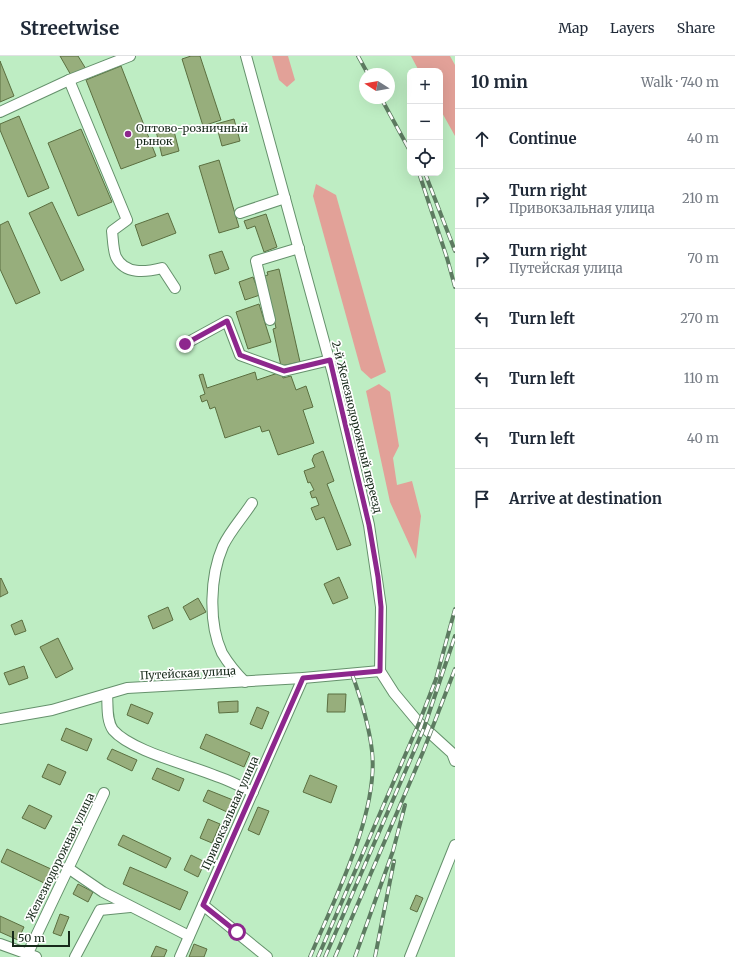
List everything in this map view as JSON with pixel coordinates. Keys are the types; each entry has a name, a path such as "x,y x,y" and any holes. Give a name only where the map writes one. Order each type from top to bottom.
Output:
{"street":[{"path":"0,112 69,80 130,56"},
{"name":"2-й Железнодорожный переезд","path":"246,56 330,360 369,525 381,607 380,671"},
{"path":"69,80 127,220 112,231 116,257 128,269 145,273 162,268 175,288"},
{"path":"240,213 285,198"},
{"path":"270,320 256,261 299,248"},
{"path":"185,344 227,321 240,355 284,371 330,360"},
{"path":"245,682 237,674 222,653 216,631 212,601 215,574 224,545 252,503"},
{"path":"380,671 394,693 419,723 452,753 455,761"},
{"name":"Путейская улица","path":"0,719 52,710 127,688 245,682 380,671"},
{"name":"Привокзальная улица","path":"180,957 303,678"},
{"path":"107,694 108,718 113,729 122,737 141,748 216,776 253,792"},
{"name":"Железнодорожная улица","path":"1,948 32,955 68,868 104,793"},
{"path":"410,957 455,845"},
{"path":"68,868 103,892 189,936"},
{"path":"203,905 267,957"},
{"path":"75,957 100,910 130,907"}],"shaded area":[{"path":"272,56 288,56 295,80 287,87 279,80"},
{"path":"411,56 450,56 455,65 455,136 443,114 443,68 417,68"},
{"path":"316,184 336,195 386,372 371,379 361,370 313,196"},
{"path":"379,384 390,392 399,446 393,458 397,485 412,481 421,516 416,559 390,502 366,391"}],"building":[{"path":"60,56 78,56 86,69 72,77"},
{"path":"191,56 200,56 221,120 203,126 182,59"},
{"path":"0,61 14,96 0,102"},
{"path":"121,66 156,156 121,169 86,80"},
{"path":"19,116 49,188 28,197 0,130 0,124"},
{"path":"234,119 240,141 222,146 216,124"},
{"path":"173,127 179,151 162,156 156,131"},
{"path":"81,129 112,202 78,216 48,143"},
{"path":"219,160 239,227 219,233 199,166"},
{"path":"52,202 84,270 61,281 29,213"},
{"path":"168,213 176,233 142,246 135,225"},
{"path":"266,214 277,247 264,252 255,226 247,229 244,221"},
{"path":"8,221 40,293 16,304 0,269 0,225"},
{"path":"222,251 229,269 215,274 209,255"},
{"path":"279,269 300,362 281,366 273,329 276,328 264,276 268,275 267,272"},
{"path":"253,277 260,295 245,300 239,282"},
{"path":"259,304 271,342 248,349 236,312"},
{"path":"255,372 257,380 281,372 283,378 291,376 296,390 306,386 313,407 303,410 314,443 278,455 269,430 262,432 260,426 225,438 215,407 210,409 207,400 202,402 200,396 205,394 199,375 203,374 207,388"},
{"path":"323,451 334,481 327,484 351,545 337,550 324,517 316,520 311,508 319,505 316,497 312,498 310,492 314,490 310,482 308,483 304,471 315,467 312,460 314,455"},
{"path":"339,577 348,598 333,604 324,584"},
{"path":"1,578 8,593 0,597 0,579"},
{"path":"198,598 206,612 190,620 183,607"},
{"path":"168,607 173,620 153,629 148,616"},
{"path":"22,620 26,631 15,635 11,625"},
{"path":"58,638 73,669 56,678 40,647"},
{"path":"24,666 28,678 9,685 4,673"},
{"path":"328,694 346,694 345,712 327,712"},
{"path":"238,701 238,712 219,713 218,702"},
{"path":"131,704 153,713 148,724 127,715"},
{"path":"257,707 269,712 262,729 250,724"},
{"path":"66,728 92,739 87,751 61,740"},
{"path":"206,734 250,753 244,767 200,748"},
{"path":"112,749 137,760 132,771 107,759"},
{"path":"48,764 66,772 60,785 42,777"},
{"path":"157,768 184,779 179,791 152,779"},
{"path":"310,775 337,786 331,803 303,792"},
{"path":"208,790 233,800 227,812 203,801"},
{"path":"29,805 52,816 45,829 22,818"},
{"path":"258,807 269,811 259,835 248,830"},
{"path":"208,819 220,824 212,843 200,838"},
{"path":"123,835 171,858 166,868 118,845"},
{"path":"7,849 51,869 44,883 1,862"},
{"path":"191,855 205,862 198,877 184,870"},
{"path":"130,867 188,892 180,910 123,884"},
{"path":"78,884 93,892 88,902 73,894"},
{"path":"416,895 423,898 417,912 410,909"},
{"path":"60,914 69,917 61,936 53,933"},
{"path":"0,916 24,927 18,940 0,932"},
{"path":"194,944 207,949 204,957 189,957"},
{"path":"156,946 167,950 164,957 151,957"}],"railway":[{"path":"358,56 365,68"},
{"path":"384,104 407,146"},
{"path":"420,176 455,287"},
{"path":"426,176 455,251"},
{"path":"318,957 419,723 436,679 455,609"},
{"path":"325,957 424,728 455,636"},
{"path":"335,957 423,752 455,669"},
{"path":"310,957 353,856 369,801 372,775 372,751 364,712 352,674"},
{"path":"355,957 393,851 405,805"},
{"path":"375,957 394,861"}],"place":[{"name":"Оптово-розничный рынок","path":"128,134"}],"route":[{"path":"185,344 227,321 240,355 284,371 330,360 369,525 378,577 381,607 380,671 303,678 203,905 237,932"}]}
